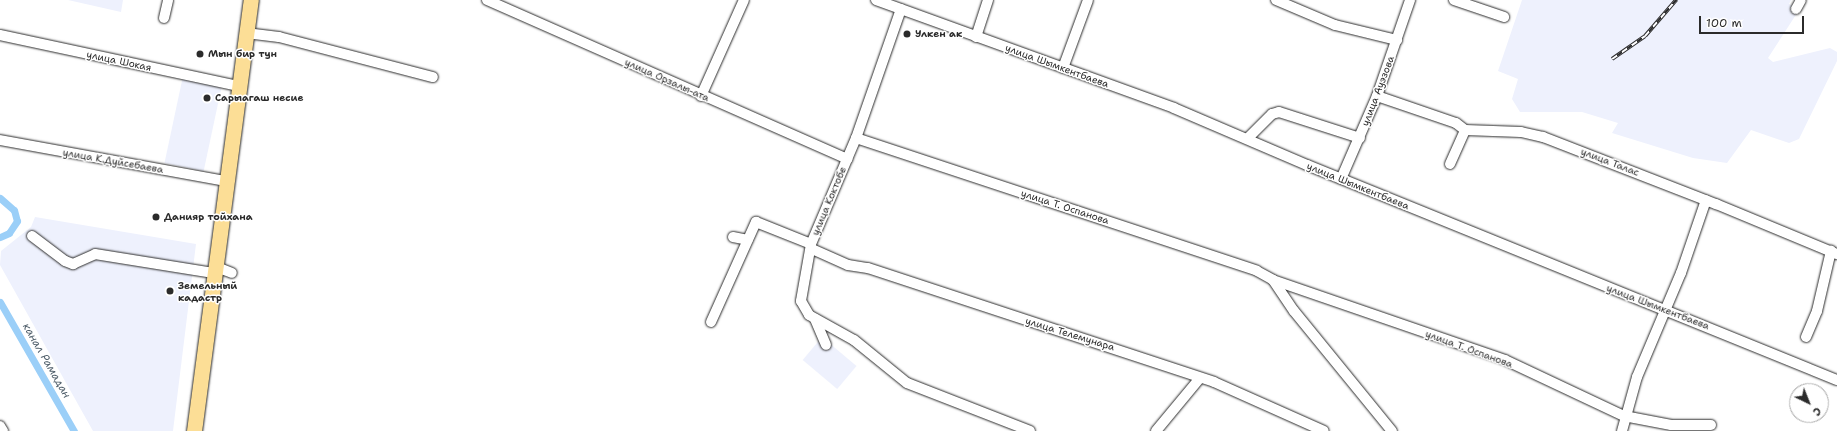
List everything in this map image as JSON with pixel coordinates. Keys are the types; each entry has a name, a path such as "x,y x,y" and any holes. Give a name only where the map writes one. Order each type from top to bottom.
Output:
{"highway":[{"path":"194,431 225,181 251,0"}],"street":[{"path":"164,18 168,0"},
{"name":"улица Орзалы-ата","path":"487,0 701,96 847,159"},
{"path":"701,96 744,0"},
{"name":"улица Шымкентбаева","path":"879,0 1248,138 1341,179 1665,308 1837,380"},
{"path":"976,37 988,0"},
{"path":"1063,68 1088,0"},
{"path":"1276,0 1335,25 1397,40"},
{"name":"улица Ауэзова","path":"1341,179 1377,96 1410,0"},
{"path":"1454,0 1504,18"},
{"path":"1796,9 1801,0"},
{"name":"улица Коктобе","path":"901,9 856,138 811,247 801,301 804,309 815,319 854,340 907,383 1030,431"},
{"path":"246,33 279,37 433,77"},
{"name":"улица Шокая","path":"0,35 238,86"},
{"name":"улица Талас","path":"1377,96 1456,123 1465,130 1521,132 1543,138 1706,200 1834,252"},
{"path":"1248,138 1272,114 1279,112 1360,138"},
{"path":"1450,164 1465,130"},
{"name":"улица Т. Оспанова","path":"856,138 1257,271 1273,280 1505,360 1624,416 1670,425 1711,425"},
{"name":"улица К.Дуйсебаева","path":"0,140 225,181"},
{"path":"1622,431 1624,416 1665,308 1681,273 1706,200"},
{"name":"улица Телемунара","path":"748,240 756,222 848,265 868,268 1200,378 1324,431"},
{"path":"32,236 65,261 73,264 95,254 232,273"},
{"path":"711,322 748,240 733,237"},
{"path":"1806,337 1817,311 1834,252"},
{"name":"улица Т. Оспанова","path":"1273,280 1294,311 1392,431"},
{"path":"815,319 826,345"},
{"path":"1156,431 1200,378"},
{"path":"0,426 3,431"}],"shaded area":[{"path":"68,0 123,0 121,12"},
{"path":"1522,0 1791,0 1789,4 1799,10 1768,58 1773,62 1830,48 1837,52 1837,61 1799,139 1789,143 1751,130 1727,163 1693,158 1612,133 1618,123 1582,112 1520,112 1512,99 1518,79 1498,71"},
{"name":"Сарыагаш несие","path":"183,76 222,84 204,171 164,163"},
{"path":"35,217 196,244 173,431 93,431 0,265 1,251 31,227"},
{"path":"822,337 856,366 837,389 803,360"}],"waterway":[{"name":"канал Рамадан","path":"0,198 14,210 17,221 9,233 0,237"},
{"name":"канал Рамадан","path":"0,302 74,431"}],"railway":[{"path":"1612,59 1645,36 1676,0"}],"place":[{"name":"Улкен ак","path":"907,34"},
{"name":"Мын бир тун","path":"200,54"},
{"name":"Сарыагаш несие","path":"207,98"},
{"name":"Данияр тойхана","path":"156,217"},
{"name":"Земельный кадастр","path":"170,291"}]}
